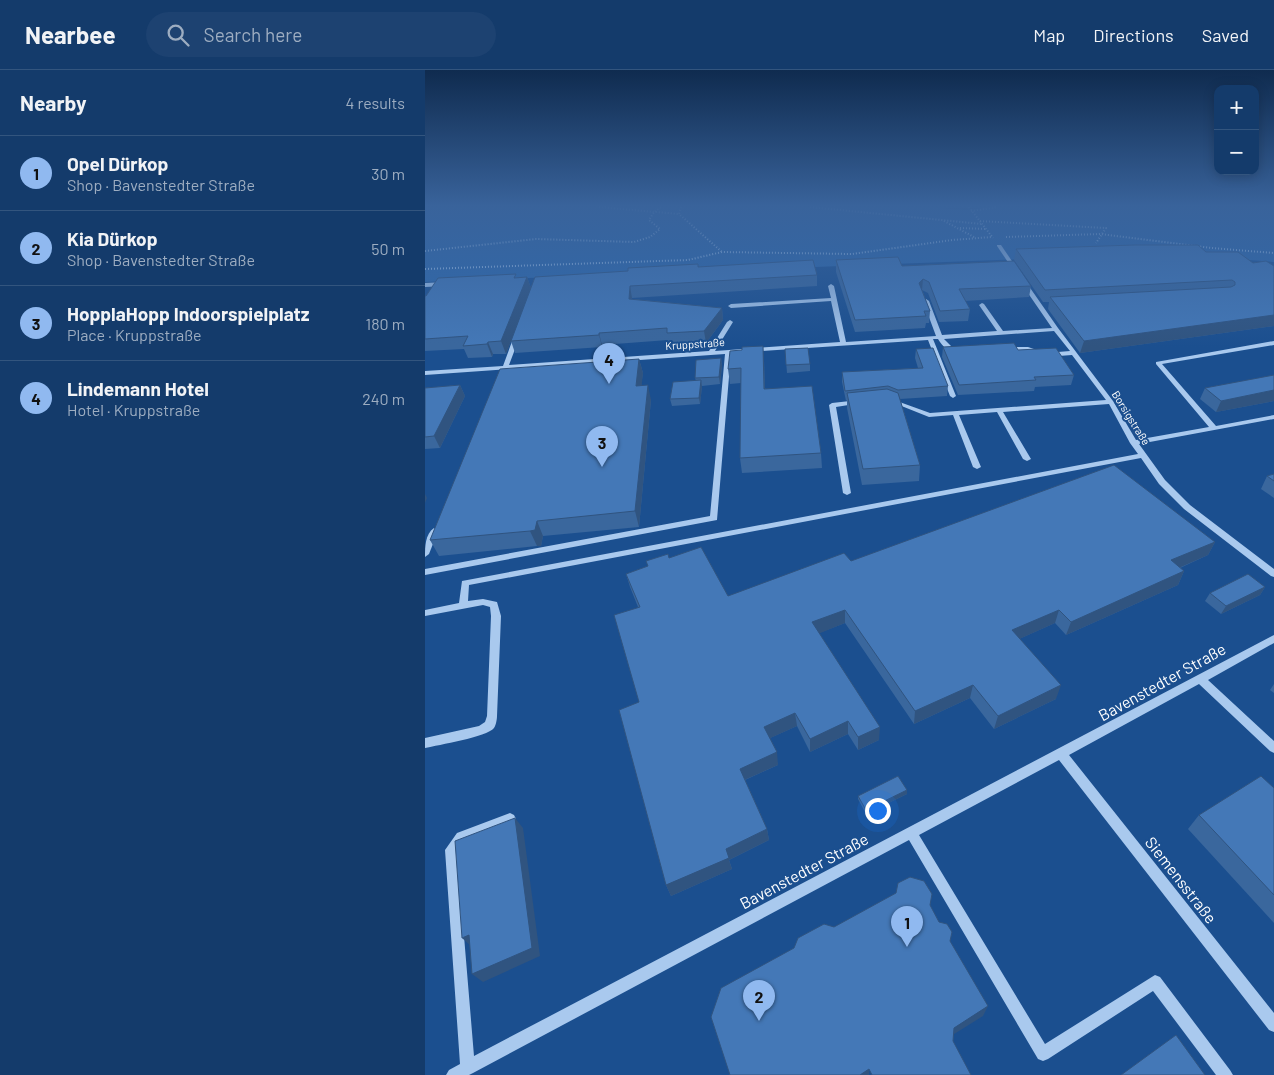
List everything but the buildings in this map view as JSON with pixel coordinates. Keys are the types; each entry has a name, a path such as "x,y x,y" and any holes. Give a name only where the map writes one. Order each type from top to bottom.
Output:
{"street":[{"name":"Borsigstraße","path":"1004,254 1056,329 1111,402 1134,443 1162,482 1187,507 1274,574"},
{"path":"425,285 453,284"},
{"path":"831,286 843,344"},
{"path":"923,294 940,337"},
{"path":"982,305 1001,333"},
{"path":"1040,306 1048,305"},
{"path":"711,353 730,322"},
{"name":"Kruppstraße","path":"425,373 1056,329"},
{"path":"497,377 503,368 518,333"},
{"path":"930,338 953,396"},
{"path":"1214,428 1158,363 1274,343"},
{"path":"425,572 714,518 728,352"},
{"path":"888,400 929,415 1111,402"},
{"path":"847,493 832,405 869,401"},
{"path":"999,410 1027,459"},
{"path":"955,414 977,467"},
{"path":"1134,443 1274,417"},
{"path":"463,606 465,583 1143,456"},
{"path":"425,554 436,527"},
{"path":"425,613 483,602 494,604 496,616 492,716 490,725 482,730 425,743"},
{"name":"Bavenstedter Straße","path":"454,1075 604,994 1062,755 1274,640"},
{"path":"1200,679 1274,748"},
{"name":"Siemensstraße","path":"1062,755 1272,1020"},
{"path":"468,1068 451,850 461,837 510,819"},
{"path":"911,833 1043,1054 1155,982 1225,1075"}],"lane":[{"path":"731,306 833,299"},
{"path":"940,337 949,349 966,351"},
{"path":"1003,349 1028,349 1045,355 1074,354"}],"path":[{"path":"425,269 689,260 714,254"},
{"path":"792,254 842,254"}],"shaded area":[{"path":"425,254 1274,254 1274,262 1196,256 1131,255 425,282"}],"place":[{"name":"Lindemann Hotel","path":"609,384"},
{"name":"HopplaHopp Indoorspielplatz","path":"602,467"},
{"name":"Opel Dürkop","path":"907,947"},
{"name":"Kia Dürkop","path":"759,1021"}]}
